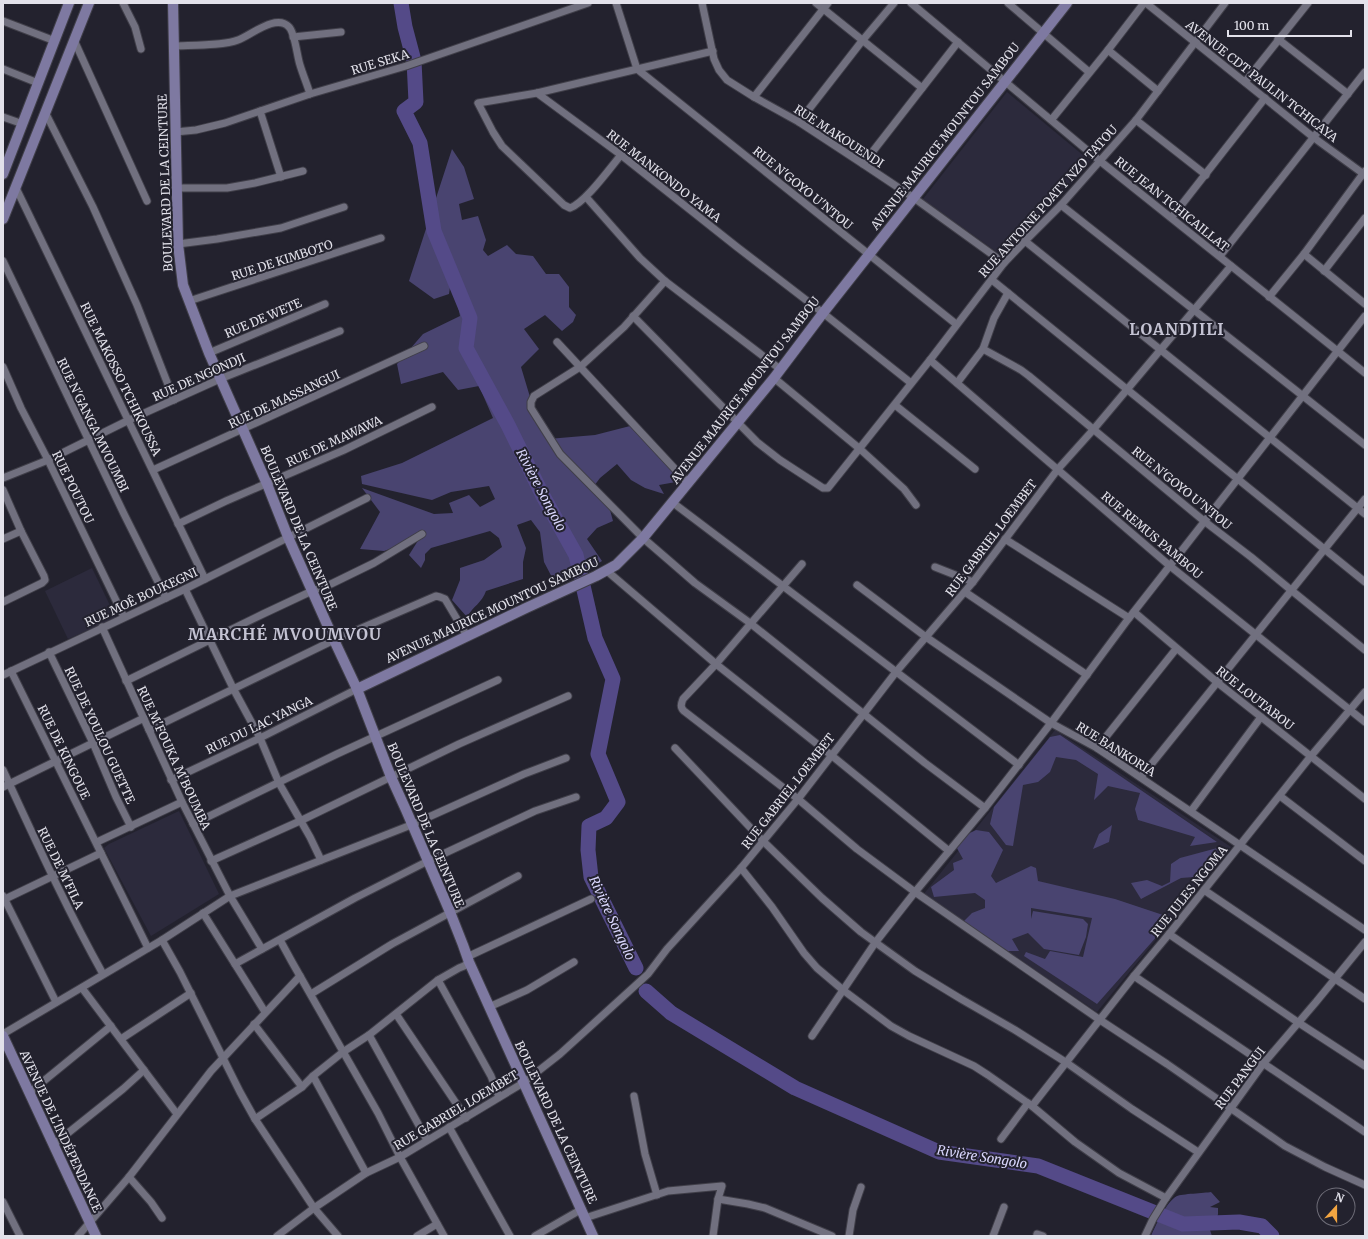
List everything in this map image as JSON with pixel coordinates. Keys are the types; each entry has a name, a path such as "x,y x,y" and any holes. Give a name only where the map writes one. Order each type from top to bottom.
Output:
{"street":[{"path":"4,168 23,124 70,3"},
{"path":"3,219 89,3"},
{"path":"124,3 135,28 141,49"},
{"name":"BOULEVARD DE LA CEINTURE","path":"173,3 178,244 183,285 209,353 267,484 288,537 357,689 390,777 450,912 468,960 593,1236"},
{"name":"RUE SEKA","path":"175,132 196,130 211,126 310,94 406,66 588,3"},
{"path":"616,3 637,68"},
{"name":"RUE MAKOUENDI","path":"702,3 719,70 727,80 799,122 863,164 914,198 1004,264"},
{"path":"816,3 922,88"},
{"path":"754,97 828,3"},
{"path":"799,122 862,41 894,3"},
{"name":"RUE JEAN TCHICAILLAT","path":"911,3 1052,119 1100,161 1172,217 1337,352 1365,373"},
{"path":"1008,3 1090,72"},
{"name":"AVENUE MAURICE MOUNTOU SAMBOU","path":"357,689 596,576 616,565 643,538 774,378 823,313 1067,3"},
{"path":"1052,119 1145,3"},
{"name":"AVENUE CDT PAULIN TCHICAYA","path":"1145,3 1314,137 1364,173"},
{"name":"RUE ANTOINE POATY NZO TATOU","path":"738,421 749,434 780,460 823,488 828,488 895,405 956,324 1004,264 1061,205 1136,120 1225,3"},
{"path":"1245,82 1306,4"},
{"path":"3,21 55,41"},
{"path":"174,46 228,43 238,40 268,24 284,24 289,27 293,37 310,94"},
{"path":"293,37 341,32"},
{"path":"1278,39 1348,94"},
{"path":"74,40 147,201"},
{"path":"863,164 958,42"},
{"path":"1108,50 1158,91"},
{"path":"621,155 586,197 570,208 564,205 502,146 478,103 537,94 637,68 713,51"},
{"name":"RUE N'GOYO U'NTOU","path":"637,68 956,324"},
{"path":"3,69 38,83"},
{"path":"1220,256 1365,72"},
{"name":"RUE MANKONDO YAMA","path":"537,94 621,155 912,383"},
{"path":"1172,217 1265,98"},
{"path":"260,111 281,177"},
{"path":"46,114 92,207 137,305 174,400"},
{"path":"3,117 23,124"},
{"path":"1136,120 1206,175"},
{"path":"177,188 227,188 303,171"},
{"path":"1269,297 1304,254 1364,173"},
{"name":"RUE MAKOSSO TCHIKOUSSA","path":"16,188 205,579"},
{"path":"586,197 640,258 665,281 780,370"},
{"path":"1061,205 1365,445"},
{"path":"178,244 281,228 344,207"},
{"path":"1324,271 1365,218"},
{"name":"RUE DE KIMBOTO","path":"189,302 381,238"},
{"path":"1025,241 1365,514"},
{"path":"1304,254 1365,304"},
{"name":"RUE N'GANGA MVOUMBI","path":"3,261 90,440 124,514 166,598"},
{"name":"RUE GABRIEL LOEMBET","path":"277,1236 314,1208 366,1173 400,1157 523,1083 560,1054 648,974 667,949 741,868 798,799 896,672 973,582 1058,469 1093,430 1231,266"},
{"path":"992,280 1365,582"},
{"path":"665,281 624,327 580,367 534,396 531,402 531,408 560,454 643,538 695,583 750,623 925,763 985,808"},
{"path":"957,383 983,349 994,318 1008,293"},
{"name":"RUE DE WETE","path":"209,353 325,304"},
{"path":"633,316 738,421"},
{"path":"812,1036 875,943 915,892 985,808 1051,723 1131,615 1365,316"},
{"name":"RUE DE NGONDJI","path":"3,478 48,460 129,420 220,379 340,330"},
{"path":"556,342 688,483"},
{"name":"RUE DE MASSANGUI","path":"153,470 424,346"},
{"name":"RUE N'GOYO U'NTOU","path":"983,349 1021,370 1204,521 1251,557 1365,650"},
{"name":"RUE REMUS PAMBOU","path":"930,360 1170,566 1365,722"},
{"name":"RUE POUTOU","path":"3,367 21,408 48,460 124,617"},
{"path":"774,378 860,449 904,489 916,505"},
{"path":"895,405 975,469"},
{"name":"RUE DE MAWAWA","path":"178,524 226,501 344,450 432,407"},
{"path":"3,490 45,580 42,583 3,602"},
{"name":"RUE MOÊ BOUKEGNI","path":"3,675 185,589 367,498"},
{"path":"1141,777 1218,683 1290,590 1365,499"},
{"path":"672,502 1019,764"},
{"path":"3,539 21,531"},
{"path":"126,681 263,614 374,563 422,534"},
{"name":"RUE LOUTABOU","path":"1005,539 1131,615 1365,799"},
{"path":"802,564 716,664 683,699 681,708 798,799 857,849 915,892 1285,1146 1324,1168 1365,1185"},
{"path":"935,567 973,582"},
{"path":"607,570 716,664 949,851"},
{"name":"RUE BANKORIA","path":"857,585 926,637 1051,723 1096,748 1141,777 1365,930"},
{"path":"185,589 234,690 260,738 279,783 310,837 321,860"},
{"path":"965,592 1086,675"},
{"path":"149,730 234,690 334,640 436,596 445,599 467,636"},
{"name":"RUE M'FOUKA M'BOUMBA","path":"102,627 171,780 211,861 262,949"},
{"path":"1096,748 1176,649"},
{"name":"RUE DE YOULOU GUETTE","path":"50,652 131,827"},
{"name":"RUE DE KINGOUE","path":"11,671 97,842 148,948"},
{"path":"193,824 337,754 498,680"},
{"name":"RUE DU LAC YANGA","path":"171,780 260,738 357,689"},
{"name":"RUE JULES NGOMA","path":"1002,1139 1030,1104 1067,1063 1134,976 1241,846 1311,756 1365,692"},
{"path":"211,861 300,821 459,744 568,696"},
{"path":"1191,811 1261,717"},
{"path":"6,785 144,718"},
{"path":"675,748 763,841 822,898 875,943 916,971 1067,1063 1132,1109 1198,1152"},
{"path":"3,1035 162,940 203,912 230,896 411,825 524,774 566,758"},
{"name":"RUE DE M'FILA","path":"3,770 6,785 78,928 103,974"},
{"path":"235,964 355,898 428,861 535,811 576,796"},
{"path":"1280,796 1365,861"},
{"path":"97,842 182,802"},
{"path":"56,1002 4,899 101,853"},
{"path":"741,868 772,907 804,953 817,968 843,990 891,1026 974,1066 1030,1104 1075,1142 1119,1173 1166,1198"},
{"path":"310,994 392,944 518,876"},
{"path":"1204,890 1365,999"},
{"path":"255,1119 302,1087 313,1076 343,1052 369,1035 438,980 464,966 468,960 591,899"},
{"path":"203,912 265,1012"},
{"path":"1170,934 1298,1023 1365,1066"},
{"path":"162,940 191,993 255,1119 314,1208 338,1236"},
{"path":"280,940 378,1113 400,1157 444,1236"},
{"name":"RUE PANGUI","path":"1145,1236 1153,1219 1166,1198 1263,1064 1365,942"},
{"path":"489,1007 527,990 574,962"},
{"path":"78,1236 129,1177 211,1071 300,976"},
{"path":"1134,976 1365,1132"},
{"path":"438,980 492,1076 499,1097"},
{"path":"82,988 177,1114"},
{"path":"121,1039 191,993"},
{"path":"396,1014 466,1118"},
{"path":"254,1024 302,1087"},
{"path":"29,1093 111,1026"},
{"name":"AVENUE DE L'INDÉPENDANCE","path":"3,1035 96,1236"},
{"path":"369,1035 427,1140"},
{"path":"54,1145 144,1070"},
{"path":"313,1076 366,1173"},
{"path":"634,1096 645,1154 658,1195"},
{"path":"449,1127 510,1236"},
{"path":"129,1177 151,1202 162,1218"},
{"path":"536,1236 584,1214 658,1195 668,1191 722,1186 718,1199 713,1236"},
{"path":"849,1236 853,1210 861,1188"},
{"path":"718,1199 765,1208 832,1236"},
{"path":"3,1202 20,1236"},
{"path":"993,1236 1004,1207"},
{"path":"417,1236 437,1224"}],"shaded area":[{"path":"1007,92 1090,161 1005,258 923,199"},
{"path":"452,149 464,167 474,199 459,204 462,220 478,216 486,240 483,250 488,256 507,245 516,254 533,256 546,274 559,274 569,287 569,307 576,315 573,322 562,331 545,315 524,329 539,349 521,367 530,397 527,407 548,439 595,435 634,425 680,473 676,482 659,485 664,494 645,488 631,480 617,464 600,478 594,486 610,510 613,521 597,528 587,539 602,561 582,574 568,576 556,585 544,562 540,532 531,520 517,525 526,548 523,562 523,579 486,591 482,599 467,617 452,600 460,580 460,568 484,560 502,547 499,538 490,531 431,548 425,554 425,560 421,568 409,555 419,539 384,551 360,549 380,512 362,488 434,514 453,513 449,503 469,495 480,507 495,499 489,486 451,492 432,500 362,484 361,476 402,463 493,418 479,386 458,390 443,372 401,384 397,364 423,334 460,316 456,296 450,287 449,294 434,299 409,281"},
{"path":"92,568 116,618 68,639 45,591"},
{"path":"1055,730 1231,847 1097,1012 923,895"},
{"path":"1060,735 1217,842 1190,846 1195,837 1138,820 1135,809 1140,793 1108,786 1094,800 1098,774 1076,760 1056,757 1050,772 1038,782 1023,785 1013,846 1006,845 990,824 994,807 1050,737"},
{"path":"179,811 219,894 151,936 104,848 109,844"},
{"path":"1112,825 1109,842 1093,849 1099,834"},
{"path":"976,830 989,832 1003,850 991,876 996,883 1031,866 1036,868 1038,881 1115,899 1166,916 1166,926 1097,1004 1024,956 1026,952 1045,959 1050,951 1083,957 1092,918 1031,908 1031,919 1033,911 1083,919 1088,924 1086,937 1079,955 1044,949 1028,933 1012,939 1019,951 1008,951 963,922 972,913 985,908 985,900 975,893 934,897 931,887 954,870 953,863 963,859 953,841"},
{"path":"1221,847 1224,856 1194,877 1181,878 1141,899 1131,883 1147,880 1162,886 1170,882 1171,864 1180,858"},
{"path":"1211,1192 1220,1202 1210,1207 1218,1208 1216,1223 1223,1223 1224,1227 1210,1230 1212,1236 1151,1236 1165,1208 1177,1196"}],"waterway":[{"name":"Rivière Songolo","path":"401,3 405,27 414,61 416,102 404,111 420,143 434,231 470,318 466,348 508,425 543,496 576,555 595,638 613,679 598,754 618,802 606,818 589,826 588,850 591,877 636,968"},
{"name":"Rivière Songolo","path":"646,991 671,1013 795,1088 939,1152 1038,1166 1183,1224 1239,1222 1262,1226 1272,1236"}],"district":[{"name":"LOANDJILI","path":"1177,329"},
{"name":"MARCHÉ MVOUMVOU","path":"285,634"}]}
